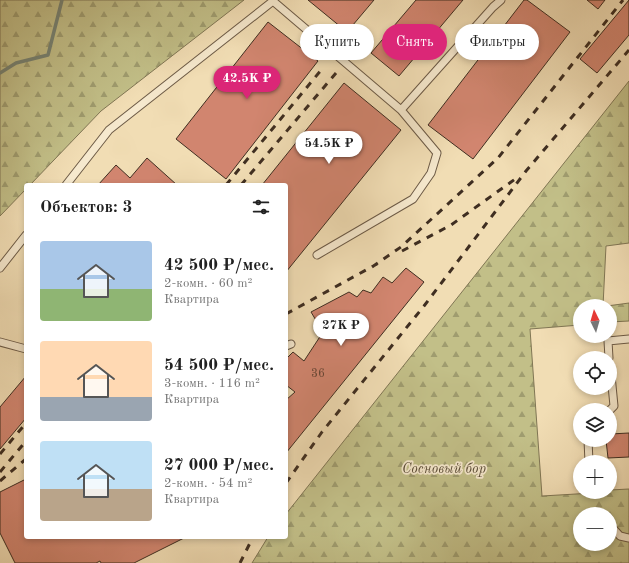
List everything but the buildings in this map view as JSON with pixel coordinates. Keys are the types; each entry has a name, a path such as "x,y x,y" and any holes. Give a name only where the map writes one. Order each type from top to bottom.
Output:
{"lane":[{"path":"401,110 493,7 501,0"},
{"path":"68,183 109,130 274,1 401,110 437,153 431,173 412,199 317,255"},
{"path":"0,268 24,238"},
{"path":"609,351 608,341 629,339"},
{"path":"0,342 24,348"},
{"path":"617,533 620,536 629,538"}],"green space":[{"path":"0,0 244,0 101,111 32,183 24,183 24,191 0,216"},
{"name":"Сосновый бор","path":"629,81 629,243 606,246 603,299 573,299 573,326 530,329 542,496 573,494 573,499 617,499 617,490 629,489 629,563 252,563 267,539 288,539 288,511"},
{"path":"629,303 629,321 617,322 617,305"}],"waterway":[{"path":"0,73 16,63 48,55 62,0"}],"railway":[{"path":"372,267 401,247 498,158 623,0"},
{"path":"288,480 322,432 424,306 526,171 629,50"},
{"path":"228,183 322,69"},
{"path":"243,183 336,73"},
{"path":"402,251 451,225 518,177"},
{"path":"288,313 377,264"},
{"path":"0,454 24,425"},
{"path":"0,472 24,443"},
{"path":"0,481 24,461"},
{"path":"240,563 252,539"}]}
